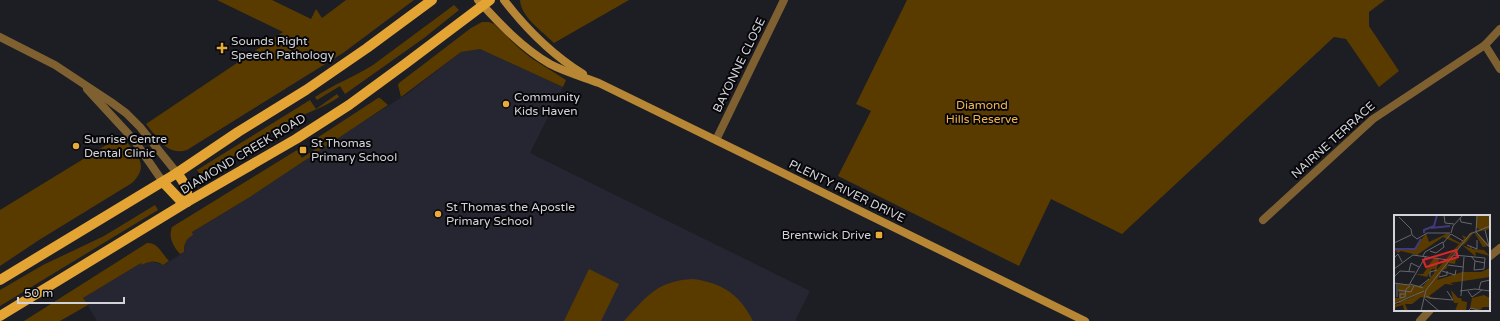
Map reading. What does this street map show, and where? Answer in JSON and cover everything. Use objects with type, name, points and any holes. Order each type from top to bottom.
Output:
[{"type":"main road","name":"DIAMOND CREEK ROAD","points":[[0,280],[163,182],[332,73],[432,0]]},
{"type":"main road","name":"DIAMOND CREEK ROAD","points":[[0,316],[187,202],[296,139],[349,105],[405,64],[484,2]]},
{"type":"main road","points":[[163,182],[180,200],[187,202],[188,195],[185,184],[177,173]]},
{"type":"street","name":"PLENTY RIVER DRIVE","points":[[504,0],[518,19],[539,41],[564,62],[599,83]]},
{"type":"street","name":"BAYONNE CLOSE","points":[[716,140],[784,0]]},
{"type":"street","name":"PLENTY RIVER DRIVE","points":[[484,2],[513,36],[533,54],[551,64],[599,83],[1086,321]]},
{"type":"street","name":"NAIRNE TERRACE","points":[[1263,220],[1373,119],[1485,45],[1500,28]]},
{"type":"street","points":[[0,37],[55,65],[125,112],[151,139],[177,173]]},
{"type":"street","points":[[1485,45],[1500,69]]},
{"type":"street","points":[[81,83],[134,140],[163,182]]},
{"type":"street","points":[[117,122],[125,112]]},
{"type":"street","points":[[1490,256],[1500,248]]},
{"type":"street","points":[[1420,321],[1429,311]]},
{"type":"shaded area","name":"St Thomas the Apostle Primary School","points":[[480,49],[563,87],[530,153],[810,291],[795,321],[97,321],[83,298],[141,263],[143,265],[151,261],[164,265],[184,252],[187,238],[193,235],[192,232],[250,197],[407,94],[461,52]]},
{"type":"green space","points":[[217,0],[272,0],[311,19],[316,9],[322,18],[346,0],[414,0],[343,53],[187,150],[174,150],[168,148],[159,140],[146,124],[283,32]]},
{"type":"green space","points":[[520,0],[629,0],[554,43],[528,18],[521,6]]},
{"type":"green space","name":"Diamond Hills Reserve","points":[[907,0],[1385,0],[1369,12],[1369,26],[1399,71],[1379,87],[1346,39],[1334,37],[1122,234],[1051,199],[1019,266],[838,176],[871,111],[856,104]]},
{"type":"green space","points":[[454,5],[459,10],[424,38],[345,94],[340,86],[317,100],[315,97],[373,65]]},
{"type":"green space","points":[[482,22],[494,24],[531,58],[566,80],[563,87],[480,49],[461,52],[401,97],[398,85],[399,83],[471,28]]},
{"type":"green space","points":[[337,94],[339,97],[319,108],[284,124],[211,169],[200,174],[197,170],[310,100],[316,109]]},
{"type":"green space","points":[[378,98],[388,105],[250,197],[192,232],[193,235],[185,244],[184,252],[180,254],[177,251],[171,238],[172,227],[297,150],[302,158],[321,145],[317,138]]},
{"type":"green space","points":[[121,136],[135,152],[141,164],[141,170],[132,183],[39,240],[0,266],[0,210]]},
{"type":"green space","points":[[155,205],[158,210],[0,306],[0,290],[43,265],[104,236]]},
{"type":"green space","points":[[147,243],[157,246],[169,261],[163,265],[155,262],[142,265],[141,263],[83,298],[88,305],[60,321],[24,321]]},
{"type":"green space","points":[[589,269],[619,284],[601,321],[564,321]]},
{"type":"green space","points":[[693,279],[722,287],[736,297],[753,321],[624,321],[646,297],[654,291],[670,283]]},
{"type":"place","name":"Sounds Right Speech Pathology","points":[[222,48]]},
{"type":"place","name":"Community Kids Haven","points":[[506,104]]},
{"type":"place","name":"Sunrise Centre Dental Clinic","points":[[76,146]]},
{"type":"place","name":"St Thomas Primary School","points":[[303,150]]},
{"type":"place","name":"St Thomas the Apostle Primary School","points":[[438,214]]},
{"type":"place","name":"Brentwick Drive","points":[[879,235]]}]
